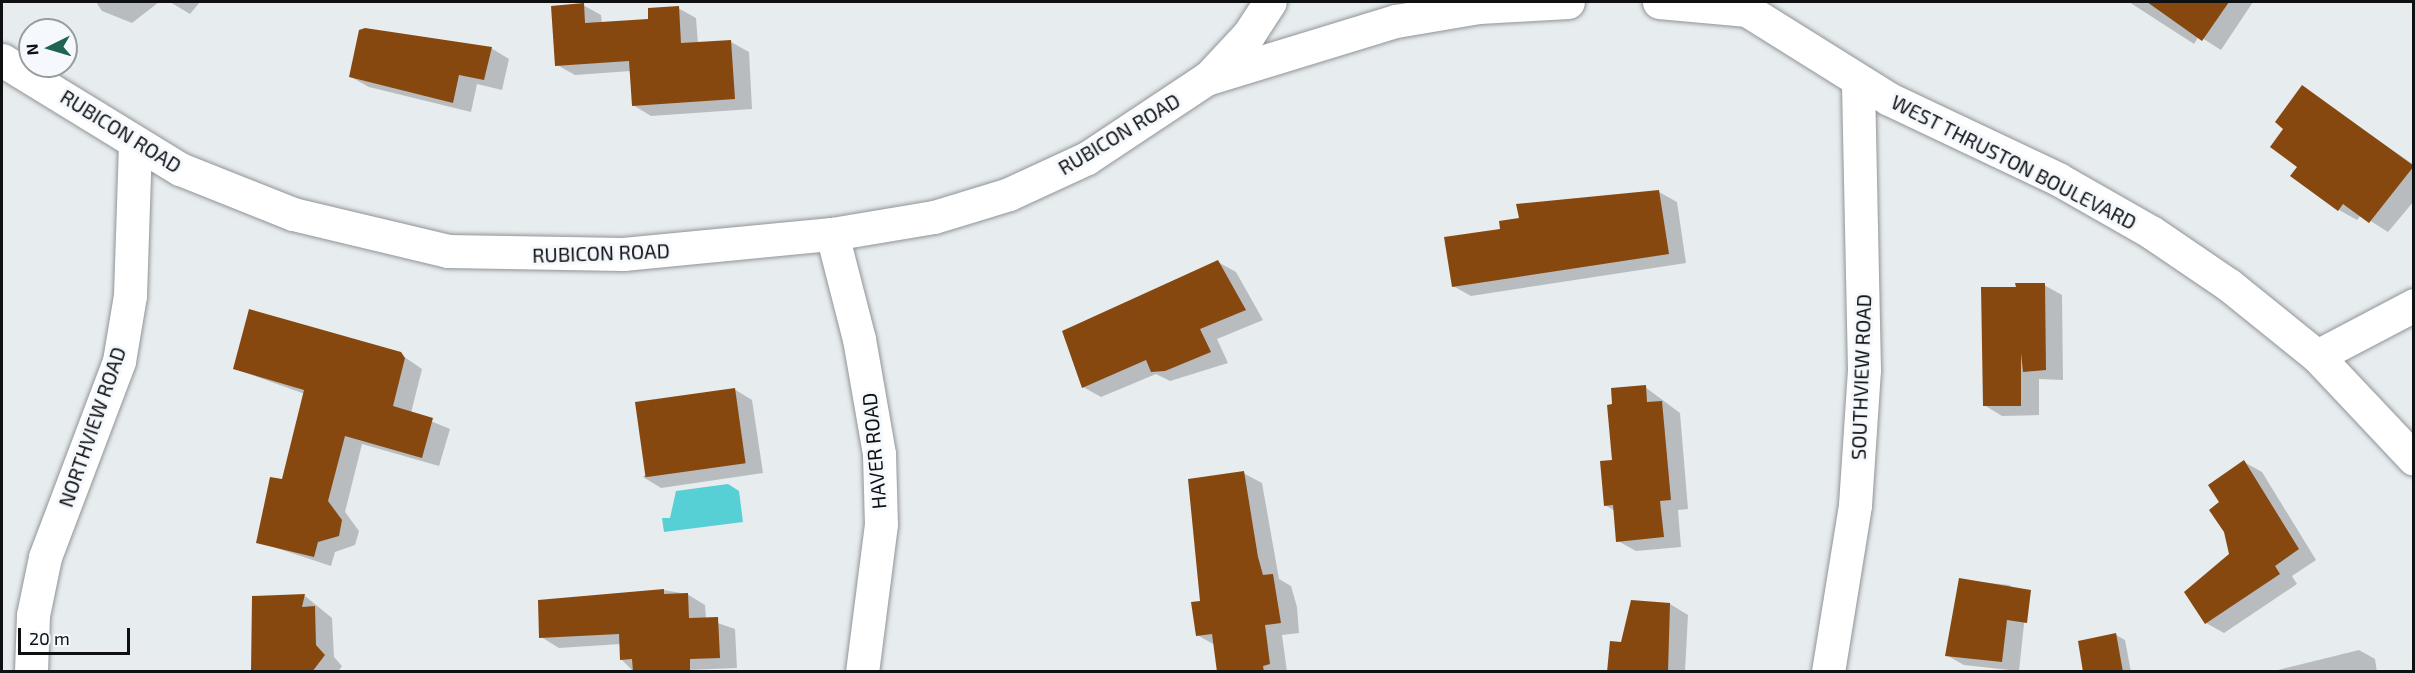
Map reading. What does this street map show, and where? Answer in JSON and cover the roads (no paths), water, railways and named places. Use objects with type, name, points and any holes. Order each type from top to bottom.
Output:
[{"type":"street","name":"RUBICON ROAD","points":[[2,60],[180,169],[293,214],[448,251],[623,254],[832,234],[934,217],[1009,194],[1087,158],[1206,79],[1249,34],[1270,2]]},
{"type":"street","name":"RUBICON ROAD","points":[[1206,79],[1396,21],[1479,8],[1568,2]]},
{"type":"street","points":[[1659,2],[1739,6]]},
{"type":"street","name":"WEST THRUSTON BOULEVARD","points":[[1739,6],[1858,81],[2135,221],[2229,285],[2317,356],[2414,459]]},
{"type":"street","name":"SOUTHVIEW ROAD","points":[[1828,672],[1856,505],[1864,370],[1858,81]]},
{"type":"street","name":"NORTHVIEW ROAD","points":[[31,672],[33,615],[45,557],[118,361],[130,295],[135,143]]},
{"type":"street","name":"HAVER ROAD","points":[[832,234],[879,454],[881,524],[862,672]]},
{"type":"street","points":[[2317,356],[2414,305]]},
{"type":"water","points":[[728,484],[739,491],[743,522],[664,532],[662,518],[670,518],[676,491]]}]
